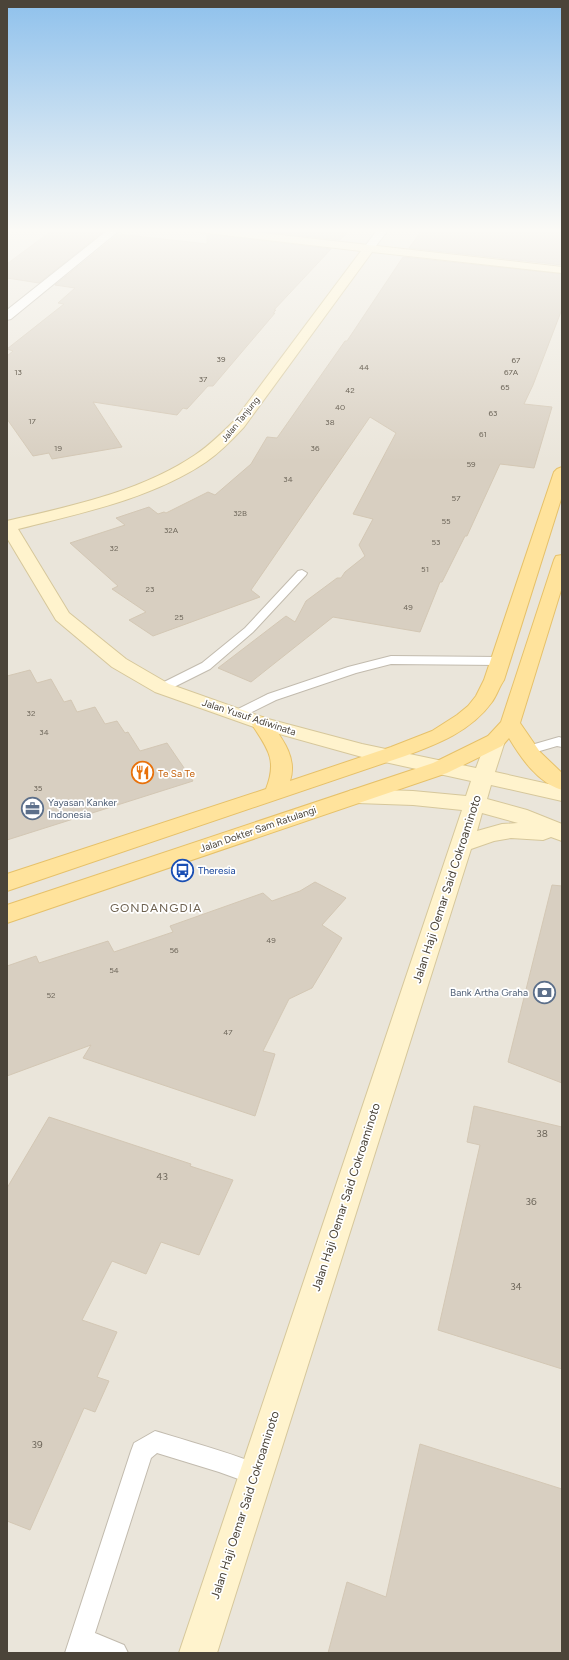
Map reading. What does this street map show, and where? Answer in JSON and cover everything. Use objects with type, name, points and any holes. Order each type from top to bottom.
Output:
[{"type":"main road","points":[[7,883],[385,756],[440,734],[466,719],[483,700],[494,680],[562,472]]},
{"type":"main road","name":"Jalan Haji Oemar Said Cokroaminoto","points":[[440,768],[495,741],[510,724],[562,560]]},
{"type":"main road","points":[[260,723],[275,742],[280,757],[282,772],[275,792]]},
{"type":"main road","points":[[510,724],[526,751],[544,770],[562,783]]},
{"type":"main road","name":"Jalan Dokter Sam Ratulangi","points":[[7,914],[440,768]]},
{"type":"street","points":[[7,316],[19,306]]},
{"type":"street","name":"Jalan Tanjung","points":[[7,526],[107,501],[155,482],[198,461],[216,447],[239,424],[326,306]]},
{"type":"street","name":"Jalan Yusuf Adiwinata","points":[[7,526],[62,616],[119,663],[162,688],[260,723],[385,756],[562,794]]},
{"type":"street","name":"Jalan Haji Oemar Said Cokroaminoto","points":[[198,1653],[255,1474],[495,741]]},
{"type":"street","points":[[357,796],[433,799],[474,804],[505,810],[535,820],[562,834]]},
{"type":"street","points":[[462,844],[495,832],[513,830],[533,830],[562,834]]},
{"type":"lane","points":[[162,688],[206,666],[250,630],[302,573]]},
{"type":"lane","points":[[236,715],[272,697],[352,670],[391,660],[499,661]]},
{"type":"lane","points":[[526,751],[558,741],[562,743]]},
{"type":"lane","points":[[116,1653],[79,1646],[142,1451],[155,1442],[255,1474]]},
{"type":"shaded area","points":[[7,306],[562,306],[562,1653],[7,1653]]},
{"type":"building","points":[[61,306],[277,306],[273,313],[275,313],[213,386],[208,386],[187,409],[183,408],[177,415],[93,402],[122,447],[52,459],[49,453],[33,456],[7,419],[7,356],[13,351],[7,349]]},
{"type":"building","points":[[370,306],[562,306],[533,385],[524,404],[552,407],[534,468],[500,464],[467,536],[465,536],[442,582],[440,582],[420,632],[333,617],[251,682],[218,668],[286,616],[295,622],[306,601],[337,578],[341,578],[345,572],[365,556],[359,545],[373,519],[353,514],[396,433],[370,417],[251,590],[260,597],[153,636],[129,620],[146,612],[112,589],[118,586],[70,543],[125,525],[116,518],[149,507],[158,514],[164,512],[166,513],[208,492],[215,495],[251,464],[267,437],[277,438],[345,341],[347,341]]},
{"type":"building","points":[[30,670],[37,683],[51,679],[64,702],[71,700],[77,712],[95,707],[105,724],[117,721],[125,733],[128,732],[140,751],[167,743],[193,781],[7,840],[7,676]]},
{"type":"building","points":[[315,882],[346,898],[322,925],[342,938],[312,988],[289,999],[263,1051],[275,1054],[255,1116],[83,1058],[91,1045],[7,1076],[7,966],[36,956],[39,963],[108,941],[114,952],[173,932],[170,926],[263,893],[272,901],[300,891]]},
{"type":"building","name":"Bank Artha Graha","points":[[552,885],[562,886],[562,1083],[508,1062]]},
{"type":"building","points":[[474,1106],[562,1127],[562,1369],[438,1330],[480,1145],[467,1142]]},
{"type":"building","points":[[49,1117],[191,1164],[190,1166],[233,1180],[199,1255],[161,1242],[146,1274],[112,1261],[82,1320],[117,1332],[97,1377],[109,1381],[95,1412],[84,1408],[30,1530],[7,1521],[7,1188]]},
{"type":"building","points":[[420,1444],[562,1489],[562,1653],[328,1653],[347,1582],[386,1597]]},
{"type":"place","name":"Te Sa Te","points":[[143,773]]},
{"type":"place","name":"Yayasan Kanker Indonesia","points":[[32,808]]},
{"type":"place","name":"Theresia","points":[[183,870]]},
{"type":"place","name":"Bank Artha Graha","points":[[544,992]]},
{"type":"district","name":"GONDANGDIA","points":[[156,908]]}]
